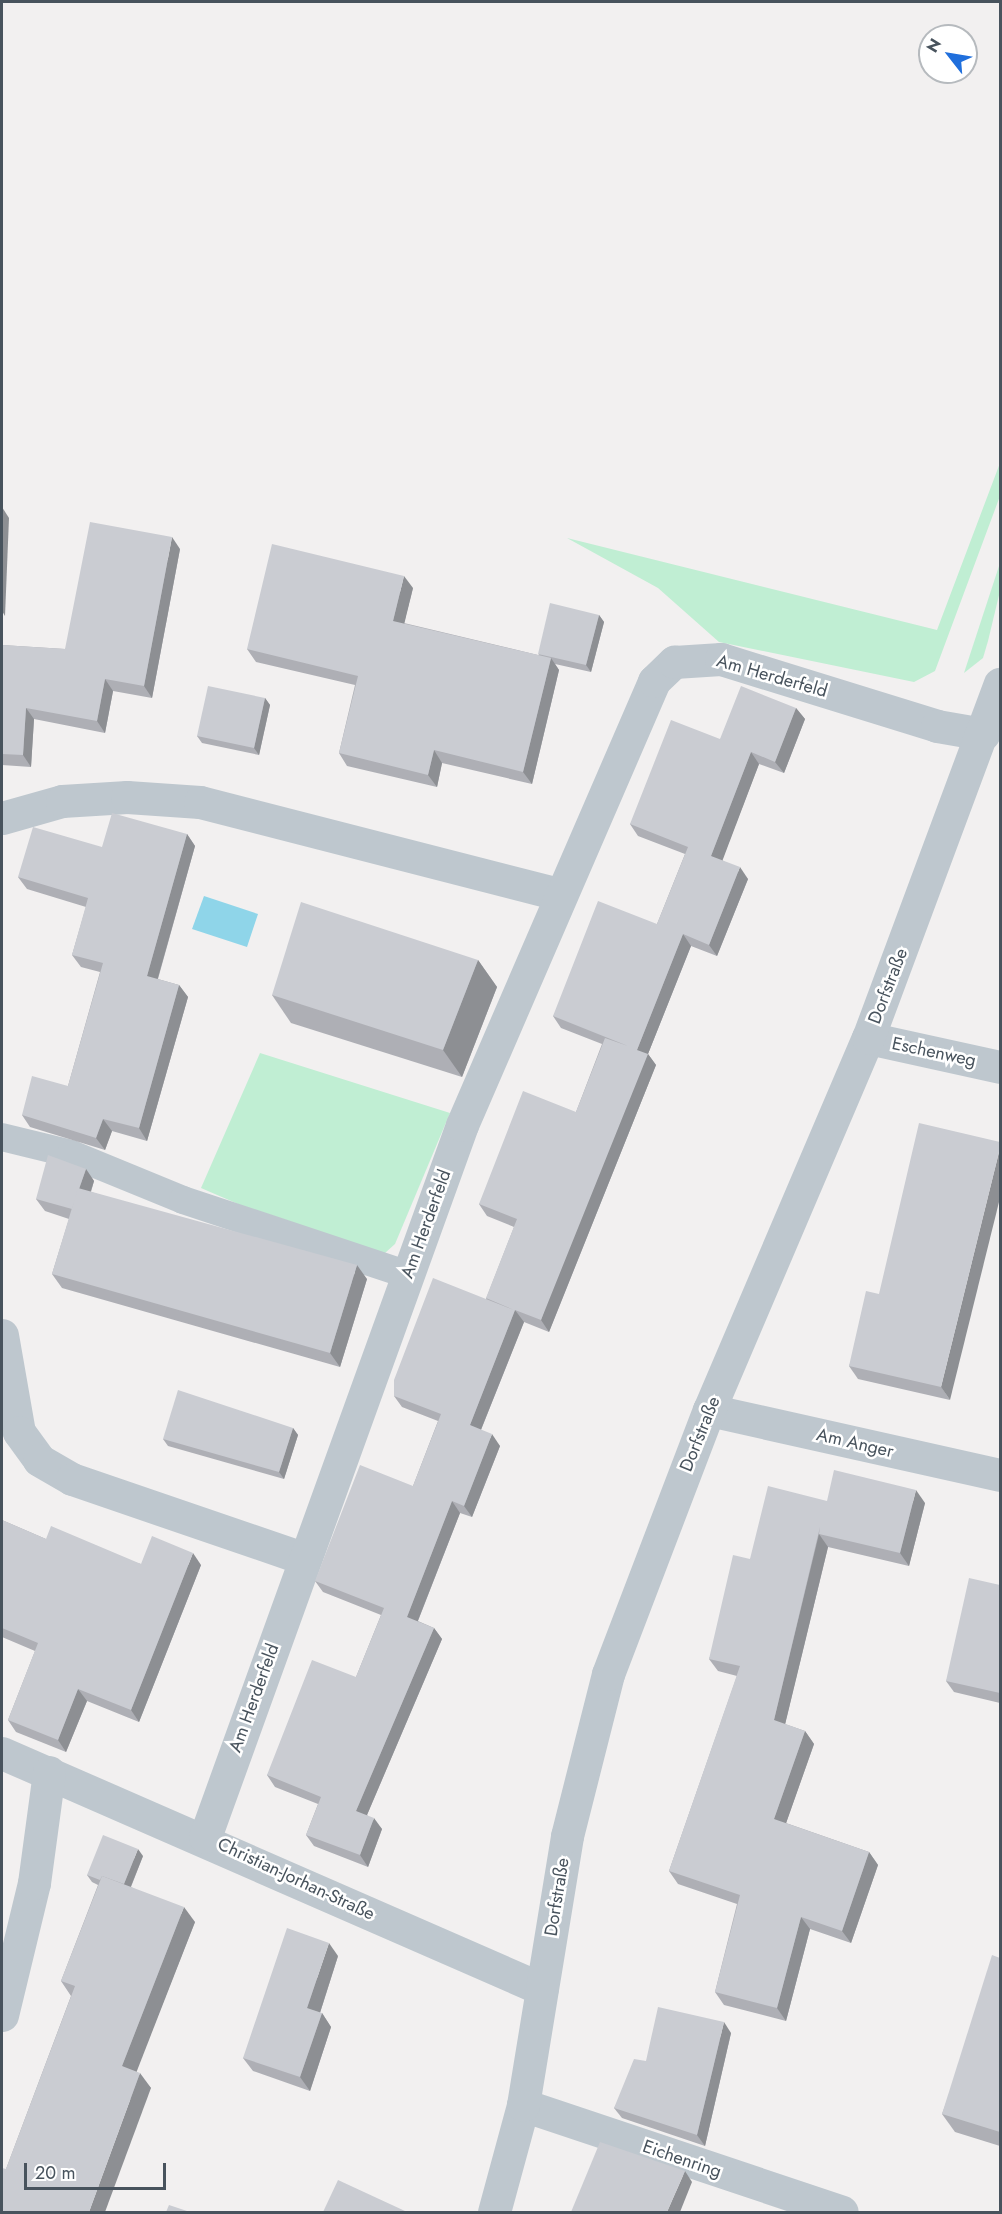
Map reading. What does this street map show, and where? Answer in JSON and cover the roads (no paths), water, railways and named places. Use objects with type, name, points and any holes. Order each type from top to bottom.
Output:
[{"type":"street","name":"Am Herderfeld","points":[[205,1837],[303,1558],[462,1125],[558,894],[642,702],[674,662],[721,659],[937,726],[983,735]]},
{"type":"street","name":"Dorfstraße","points":[[494,2212],[523,2105],[567,1836],[608,1674],[709,1410],[868,1038],[983,735],[1000,684]]},
{"type":"street","points":[[2,818],[62,801],[127,797],[200,802],[558,894]]},
{"type":"street","name":"Eschenweg","points":[[868,1038],[1000,1067]]},
{"type":"street","points":[[2,1335],[19,1432],[39,1460],[72,1479],[303,1558]]},
{"type":"street","name":"Am Anger","points":[[709,1410],[1000,1475]]},
{"type":"street","name":"Christian-Jorhan-Straße","points":[[2,1753],[205,1837],[542,1989]]},
{"type":"street","points":[[2,2015],[34,1883],[49,1772]]},
{"type":"street","name":"Eichenring","points":[[523,2105],[842,2212]]},
{"type":"lane","points":[[2,1137],[70,1154],[183,1200],[408,1275]]},
{"type":"water","points":[[204,896],[258,914],[247,947],[192,929]]}]
